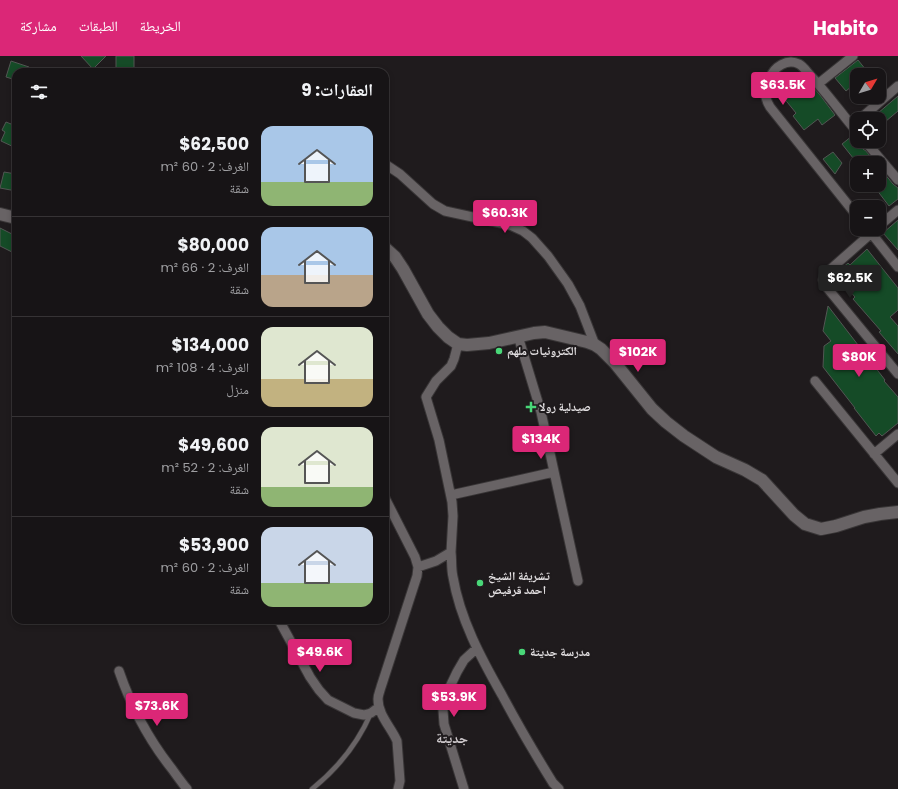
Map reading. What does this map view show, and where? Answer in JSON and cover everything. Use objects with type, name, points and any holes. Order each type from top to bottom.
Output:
[{"type":"street","points":[[818,84],[853,56]]},
{"type":"street","points":[[850,121],[800,64],[790,62],[783,64],[774,70],[770,76],[765,93],[766,100],[770,107],[850,207]]},
{"type":"street","points":[[868,112],[898,86]]},
{"type":"street","points":[[871,148],[898,180]]},
{"type":"street","points":[[389,167],[400,174],[433,204],[445,210],[510,224],[532,238],[548,256],[568,284],[580,306],[595,345]]},
{"type":"street","points":[[886,220],[898,210]]},
{"type":"street","points":[[0,214],[12,217]]},
{"type":"street","points":[[865,236],[824,275],[822,280],[898,374]]},
{"type":"street","points":[[875,236],[898,267]]},
{"type":"street","points":[[389,252],[395,257],[403,269],[428,314],[448,337],[458,344],[467,346],[489,343],[518,336],[545,332],[595,345],[615,363],[652,409],[666,422],[716,457],[746,470],[762,480],[794,515],[805,524],[821,529],[864,517],[898,512]]},
{"type":"street","points":[[518,336],[541,412],[578,581]]},
{"type":"street","points":[[458,344],[451,366],[436,381],[426,397],[439,440],[451,495],[453,516],[451,552],[453,576],[458,597],[477,648],[525,738],[553,783],[559,789]]},
{"type":"street","points":[[815,381],[898,483]]},
{"type":"street","points":[[874,454],[898,434]]},
{"type":"street","points":[[451,495],[554,472]]},
{"type":"street","points":[[389,506],[415,557],[418,566],[417,576],[378,699],[379,707],[384,718],[398,740],[400,781],[398,789]]},
{"type":"street","points":[[418,566],[436,560],[451,552]]},
{"type":"street","points":[[281,624],[310,677],[328,700],[354,713],[364,715],[371,713],[379,707]]},
{"type":"street","points":[[464,789],[444,724],[443,710],[446,695],[457,672],[464,660],[477,648]]},
{"type":"street","points":[[119,671],[126,691],[140,720],[162,757],[187,789]]},
{"type":"lane","points":[[312,789],[332,771],[349,751],[364,728],[371,713]]},
{"type":"building","points":[[81,56],[106,56],[94,68],[92,68]]},
{"type":"building","points":[[116,56],[134,56],[134,68],[116,68]]},
{"type":"building","points":[[858,60],[864,68],[850,68],[850,88],[846,91],[835,78]]},
{"type":"building","points":[[11,61],[29,67],[12,68],[12,79],[6,77]]},
{"type":"building","points":[[806,79],[835,115],[822,125],[818,119],[804,130],[793,116],[796,113],[783,97]]},
{"type":"building","points":[[898,96],[898,111],[886,121],[886,112],[879,112]]},
{"type":"building","points":[[6,122],[12,124],[12,146],[1,141],[5,132],[2,130]]},
{"type":"building","points":[[850,138],[850,148],[862,148],[870,156],[851,156],[842,144]]},
{"type":"building","points":[[833,152],[842,163],[835,174],[823,159]]},
{"type":"building","points":[[4,172],[12,173],[12,190],[0,188]]},
{"type":"building","points":[[886,176],[898,188],[898,199],[889,206],[886,200],[878,192],[886,192]]},
{"type":"building","points":[[898,220],[898,250],[886,236],[886,230]]},
{"type":"building","points":[[0,228],[12,234],[12,252],[0,246]]},
{"type":"building","points":[[867,249],[898,288],[898,310],[890,317],[898,326],[898,354],[879,332],[881,331],[853,299],[855,297],[835,274],[848,263],[850,265]]},
{"type":"building","points":[[828,306],[885,380],[884,381],[898,397],[898,423],[882,436],[879,433],[876,436],[823,367],[824,346],[831,341],[823,331]]},
{"type":"place","name":"الكترونيات ملهم","points":[[499,351]]},
{"type":"place","name":"صيدلية رولا","points":[[531,407]]},
{"type":"place","name":"تشريفة الشيخ احمد قرفيص","points":[[480,583]]},
{"type":"place","name":"مدرسة جديتة","points":[[522,652]]},
{"type":"district","name":"جديتة","points":[[452,738]]}]
